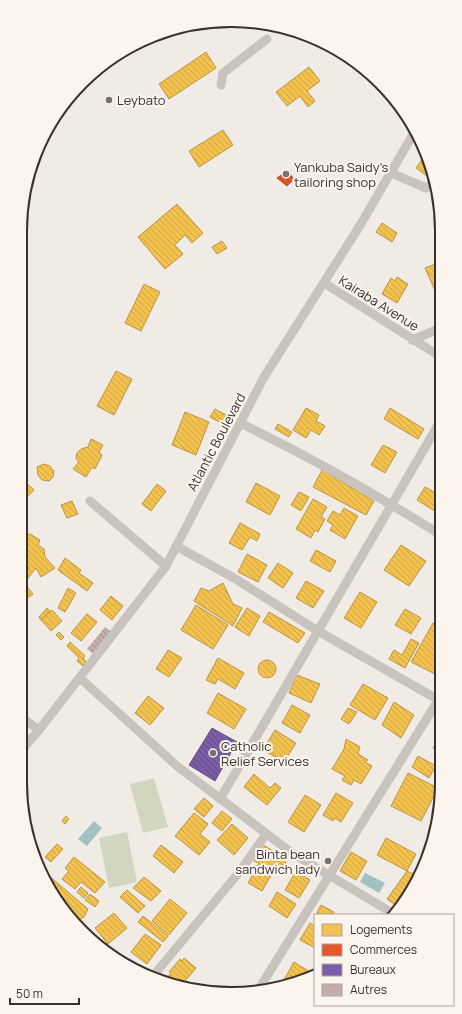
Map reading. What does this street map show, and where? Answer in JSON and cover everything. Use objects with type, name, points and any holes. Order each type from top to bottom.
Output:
[{"type":"street","points":[[221,85],[223,73],[267,39]]},
{"type":"street","name":"Atlantic Boulevard","points":[[27,744],[166,566],[242,424],[264,377],[392,173],[412,137]]},
{"type":"street","points":[[392,173],[426,188],[430,186]]},
{"type":"street","name":"Kairaba Avenue","points":[[324,283],[435,353]]},
{"type":"street","points":[[412,340],[435,330]]},
{"type":"street","points":[[242,424],[276,440],[392,504],[435,531]]},
{"type":"street","points":[[220,799],[435,430]]},
{"type":"street","points":[[90,501],[166,566]]},
{"type":"street","points":[[176,546],[234,578],[318,631],[435,696]]},
{"type":"street","points":[[80,678],[177,766],[266,834],[292,853],[390,911]]},
{"type":"street","points":[[262,984],[435,707]]},
{"type":"street","points":[[27,721],[39,730]]},
{"type":"street","points":[[155,972],[241,870],[266,834]]},
{"type":"green space","points":[[154,778],[168,827],[143,833],[130,784]]},
{"type":"green space","points":[[127,832],[137,882],[109,888],[99,838]]},
{"type":"water","points":[[94,821],[102,828],[87,846],[78,839]]},
{"type":"water","points":[[365,873],[385,883],[379,893],[360,882]]},
{"type":"building: Logements","points":[[206,52],[216,68],[169,99],[159,84]]},
{"type":"building: Logements","points":[[309,67],[320,81],[307,91],[315,101],[308,107],[300,96],[287,106],[276,92]]},
{"type":"building: Logements","points":[[223,130],[233,145],[199,167],[189,151]]},
{"type":"building: Logements","points":[[422,160],[427,176],[416,168]]},
{"type":"building: Logements","points":[[177,204],[203,233],[192,243],[185,235],[175,245],[183,254],[165,269],[138,237]]},
{"type":"building: Logements","points":[[382,223],[397,233],[392,242],[376,232]]},
{"type":"building: Logements","points":[[222,241],[227,248],[217,254],[212,247]]},
{"type":"building: Logements","points":[[435,264],[435,291],[425,268]]},
{"type":"building: Logements","points":[[397,277],[408,284],[397,303],[382,294],[391,278],[395,281]]},
{"type":"building: Logements","points":[[144,284],[160,292],[141,331],[125,323]]},
{"type":"building: Logements","points":[[116,371],[132,379],[114,415],[97,406]]},
{"type":"building: Logements","points":[[306,408],[319,415],[316,421],[325,426],[319,435],[311,430],[306,438],[293,430]]},
{"type":"building: Logements","points":[[390,408],[424,429],[418,439],[384,419]]},
{"type":"building: Logements","points":[[215,409],[228,416],[223,424],[210,417]]},
{"type":"building: Logements","points":[[185,412],[209,422],[196,455],[172,445]]},
{"type":"building: Logements","points":[[278,424],[292,432],[289,437],[275,429]]},
{"type":"building: Logements","points":[[91,439],[103,445],[99,452],[102,455],[95,469],[92,467],[86,477],[73,469],[79,462],[76,458],[77,453],[81,449],[88,447]]},
{"type":"building: Logements","points":[[383,445],[397,452],[385,473],[371,465]]},
{"type":"building: Logements","points":[[44,464],[50,466],[54,471],[53,477],[49,481],[42,480],[38,475],[37,467]]},
{"type":"building: Logements","points":[[322,470],[374,501],[366,515],[313,487]]},
{"type":"building: Logements","points":[[256,483],[280,496],[270,515],[246,502]]},
{"type":"building: Logements","points":[[27,484],[34,490],[27,497]]},
{"type":"building: Logements","points":[[157,484],[166,491],[151,511],[142,504]]},
{"type":"building: Logements","points":[[425,487],[435,493],[435,511],[417,500]]},
{"type":"building: Logements","points":[[299,492],[309,497],[301,511],[291,505]]},
{"type":"building: Logements","points":[[313,499],[327,507],[321,517],[325,519],[318,532],[315,530],[311,538],[296,529]]},
{"type":"building: Logements","points":[[72,501],[78,514],[67,518],[61,505]]},
{"type":"building: Logements","points":[[344,508],[358,516],[345,539],[330,530],[333,525],[327,521],[333,511],[340,515]]},
{"type":"building: Logements","points":[[240,523],[260,534],[257,541],[250,537],[242,550],[229,543]]},
{"type":"building: Logements","points":[[30,534],[40,540],[38,545],[44,549],[45,557],[55,568],[41,577],[36,568],[27,579],[27,569],[29,567],[27,568],[27,535]]},
{"type":"building: Logements","points":[[401,545],[426,561],[409,586],[384,570]]},
{"type":"building: Logements","points":[[316,550],[336,561],[330,572],[310,561]]},
{"type":"building: Logements","points":[[247,554],[267,565],[258,582],[238,572]]},
{"type":"building: Logements","points":[[65,558],[81,570],[79,573],[93,583],[87,591],[58,570]]},
{"type":"building: Logements","points":[[278,563],[293,573],[283,588],[268,578]]},
{"type":"building: Logements","points":[[306,581],[324,591],[313,608],[296,598]]},
{"type":"building: Logements","points":[[223,583],[233,604],[242,608],[233,626],[194,601],[201,588],[209,591]]},
{"type":"building: Logements","points":[[27,587],[33,594],[27,598]]},
{"type":"building: Logements","points":[[68,588],[76,593],[65,612],[58,608]]},
{"type":"building: Logements","points":[[360,592],[377,602],[361,628],[344,618]]},
{"type":"building: Logements","points":[[111,596],[123,606],[112,620],[100,610]]},
{"type":"building: Logements","points":[[196,605],[228,625],[213,649],[181,630]]},
{"type":"building: Logements","points":[[47,608],[50,611],[41,620],[39,617]]},
{"type":"building: Logements","points":[[247,608],[260,616],[249,636],[235,627]]},
{"type":"building: Logements","points":[[405,609],[421,618],[411,634],[395,625]]},
{"type":"building: Logements","points":[[52,610],[62,621],[51,631],[41,620]]},
{"type":"building: Logements","points":[[269,612],[305,633],[298,643],[263,622]]},
{"type":"building: Logements","points":[[87,614],[97,622],[81,641],[71,633]]},
{"type":"building: Logements","points":[[433,623],[435,624],[435,674],[411,662]]},
{"type":"building: Logements","points":[[59,632],[64,637],[61,640],[56,635]]},
{"type":"building: Logements","points":[[411,639],[419,643],[405,668],[389,659],[394,650],[402,655]]},
{"type":"building: Logements","points":[[70,642],[85,656],[83,658],[86,662],[83,666],[77,661],[79,658],[67,646]]},
{"type":"building: Logements","points":[[168,650],[182,658],[169,677],[156,669]]},
{"type":"building: Logements","points":[[218,658],[244,673],[235,689],[218,679],[215,684],[206,680]]},
{"type":"building: Logements","points":[[267,660],[273,663],[276,669],[273,675],[267,678],[261,675],[258,669],[261,663]]},
{"type":"building: Logements","points":[[297,675],[320,684],[311,703],[289,693]]},
{"type":"building: Logements","points":[[363,684],[388,698],[375,720],[350,705]]},
{"type":"building: Logements","points":[[218,693],[246,709],[234,729],[207,713]]},
{"type":"building: Logements","points":[[148,696],[164,708],[150,725],[135,713]]},
{"type":"building: Logements","points":[[394,702],[414,715],[401,738],[382,725]]},
{"type":"building: Logements","points":[[292,705],[310,715],[300,733],[282,723]]},
{"type":"building: Logements","points":[[348,708],[357,712],[349,724],[341,719]]},
{"type":"building: Logements","points":[[275,730],[296,743],[284,762],[263,750]]},
{"type":"building: Logements","points":[[346,739],[360,747],[358,754],[368,760],[365,762],[372,766],[361,784],[354,780],[351,785],[342,780],[345,776],[332,769],[344,749]]},
{"type":"building: Logements","points":[[418,756],[435,765],[429,778],[412,767]]},
{"type":"building: Logements","points":[[408,773],[435,786],[435,794],[421,821],[391,806]]},
{"type":"building: Logements","points":[[254,774],[270,788],[275,783],[281,788],[267,805],[244,787]]},
{"type":"building: Logements","points":[[336,793],[353,803],[341,822],[335,818],[333,821],[323,815]]},
{"type":"building: Logements","points":[[305,795],[321,805],[304,832],[288,822]]},
{"type":"building: Logements","points":[[204,798],[213,806],[204,817],[194,809]]},
{"type":"building: Logements","points":[[222,811],[232,819],[222,831],[212,823]]},
{"type":"building: Logements","points":[[194,813],[208,824],[200,834],[210,842],[199,855],[175,836]]},
{"type":"building: Logements","points":[[66,816],[69,819],[65,824],[62,821]]},
{"type":"building: Logements","points":[[232,824],[248,838],[234,855],[217,840]]},
{"type":"building: Logements","points":[[386,838],[416,854],[407,871],[377,855]]},
{"type":"building: Logements","points":[[57,844],[63,849],[51,862],[45,857]]},
{"type":"building: Logements","points":[[161,845],[183,862],[174,873],[153,856]]},
{"type":"building: Logements","points":[[263,845],[287,859],[282,870],[276,867],[262,891],[248,883],[259,863],[254,861]]},
{"type":"building: Logements","points":[[351,852],[367,861],[356,880],[340,871]]},
{"type":"building: Logements","points":[[74,857],[105,882],[95,893],[81,882],[75,889],[62,879],[69,871],[65,868]]},
{"type":"building: Logements","points":[[296,871],[310,880],[299,898],[285,890]]},
{"type":"building: Logements","points":[[407,871],[413,874],[395,904],[387,899]]},
{"type":"building: Logements","points":[[50,876],[88,909],[84,917],[80,920],[78,918],[61,896]]},
{"type":"building: Logements","points":[[144,877],[161,891],[151,901],[133,888]]},
{"type":"building: Logements","points":[[81,887],[88,893],[84,898],[77,892]]},
{"type":"building: Logements","points":[[127,890],[145,906],[138,913],[120,897]]},
{"type":"building: Logements","points":[[277,892],[296,904],[287,918],[269,906]]},
{"type":"building: Logements","points":[[90,894],[99,901],[95,907],[85,900]]},
{"type":"building: Logements","points":[[170,899],[187,913],[169,935],[152,921]]},
{"type":"building: Logements","points":[[321,905],[334,912],[333,914],[316,914]]},
{"type":"building: Logements","points":[[114,913],[127,928],[108,944],[95,928]]},
{"type":"building: Logements","points":[[143,916],[168,936],[163,942],[138,922]]},
{"type":"building: Logements","points":[[310,923],[314,925],[314,947],[300,940]]},
{"type":"building: Logements","points":[[145,934],[161,945],[147,964],[131,952]]},
{"type":"building: Logements","points":[[184,958],[196,968],[185,982],[168,977],[171,973],[169,972],[180,959],[182,961]]},
{"type":"building: Logements","points":[[294,962],[309,971],[297,976],[284,980]]},
{"type":"building: Commerces","name":"Yankuba Saidy's tailoring shop","points":[[287,171],[294,179],[287,186],[277,178]]},
{"type":"building: Bureaux","name":"Catholic Relief Services","points":[[212,728],[237,742],[215,781],[189,765]]},
{"type":"building: Autres","points":[[105,627],[111,632],[93,654],[87,649]]},
{"type":"place","name":"Leybato","points":[[109,100]]},
{"type":"place","name":"Yankuba Saidy's tailoring shop","points":[[286,174]]},
{"type":"place","name":"Catholic Relief Services","points":[[213,753]]},
{"type":"place","name":"Binta bean sandwich lady","points":[[328,861]]}]
